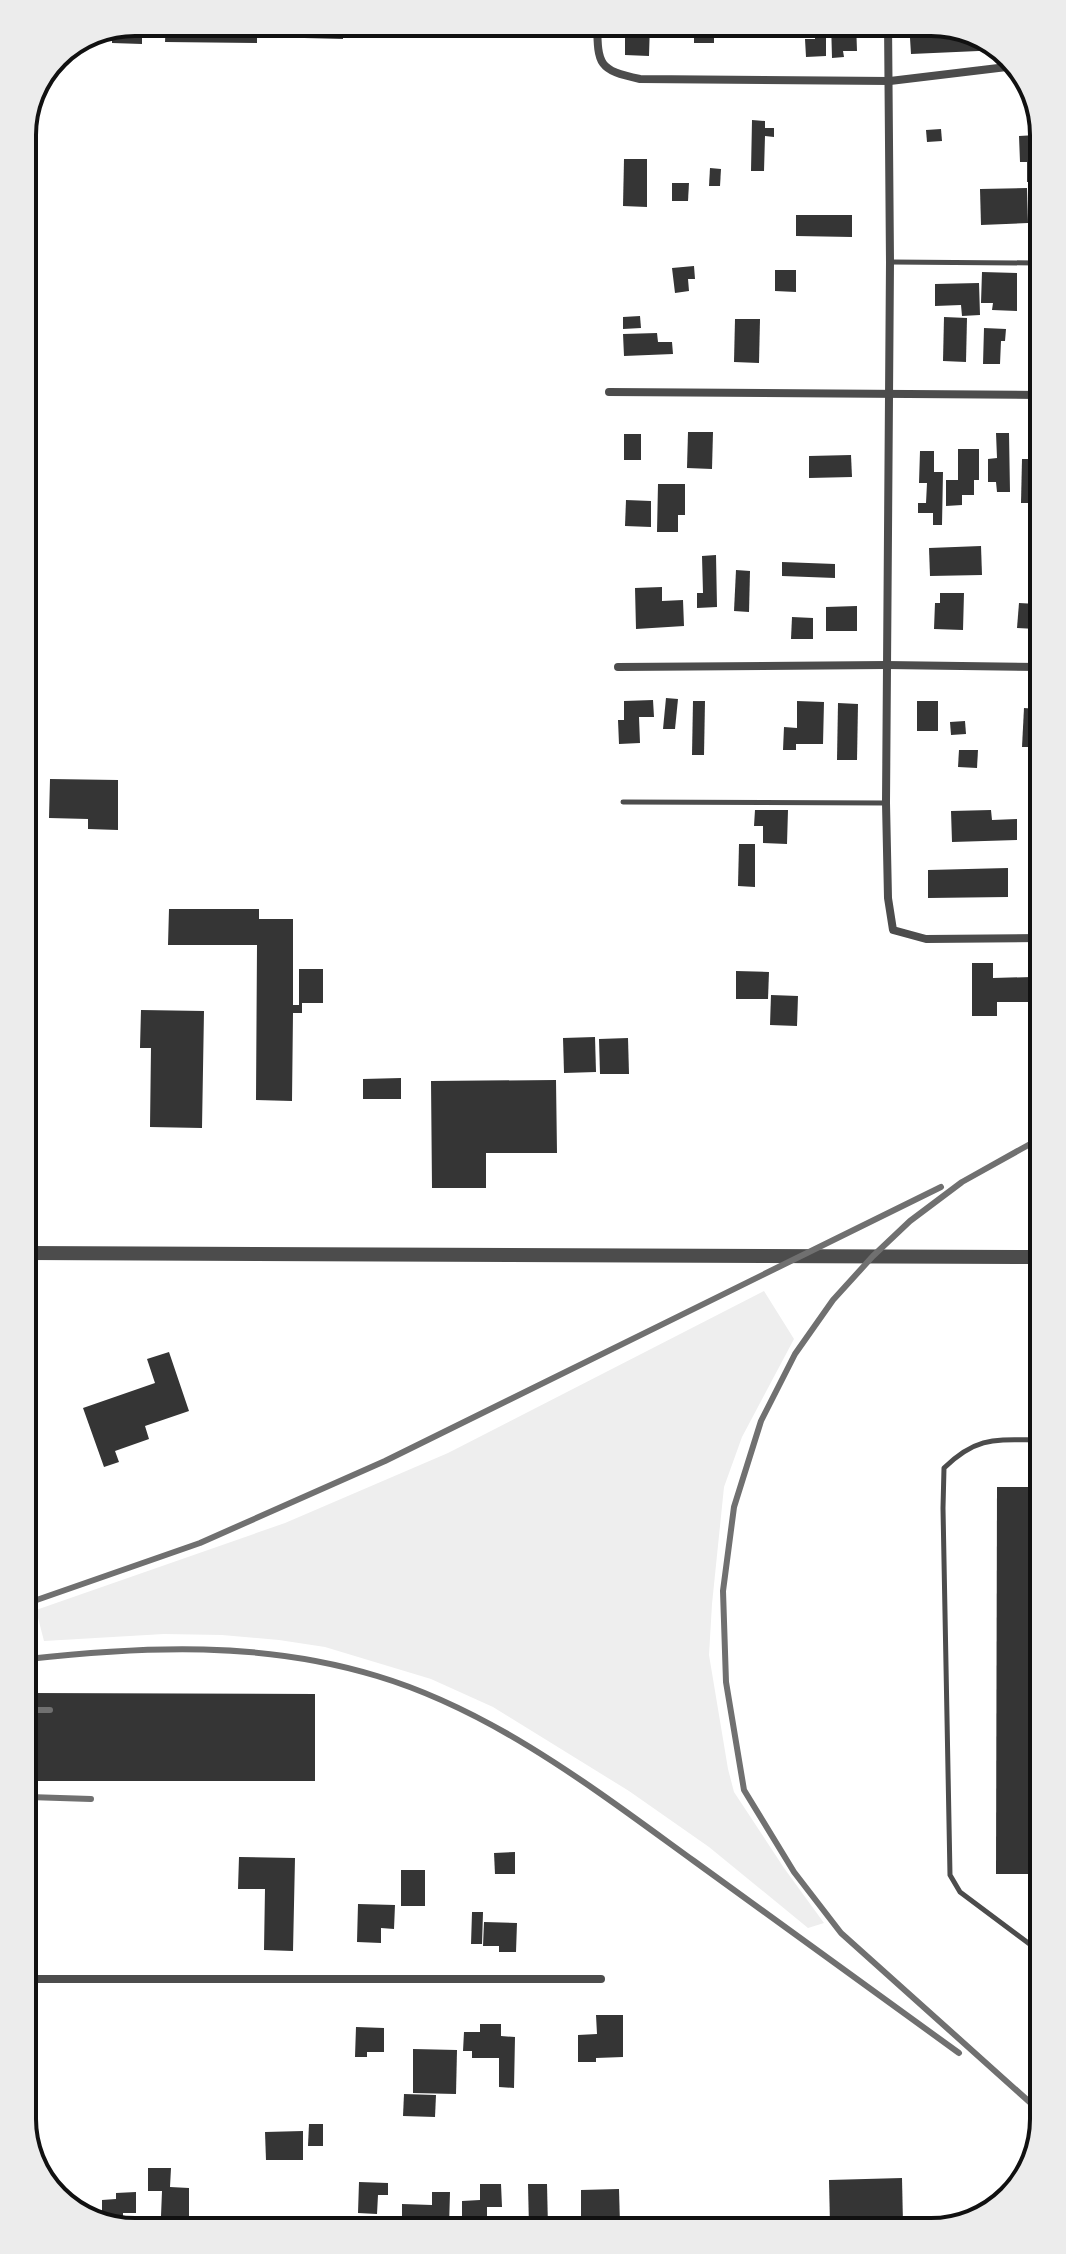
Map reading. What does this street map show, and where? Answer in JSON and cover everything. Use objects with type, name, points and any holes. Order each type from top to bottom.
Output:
[{"type":"street","points":[[597,36],[602,65],[616,74],[640,79],[890,81],[1003,67]]},
{"type":"street","points":[[888,36],[886,803],[888,898],[893,930],[926,939],[1030,938]]},
{"type":"street","points":[[609,392],[1030,395]]},
{"type":"street","points":[[618,667],[1030,667]]},
{"type":"street","points":[[36,1253],[1030,1257]]},
{"type":"street","points":[[36,1979],[601,1979]]},
{"type":"lane","points":[[890,262],[1030,263]]},
{"type":"lane","points":[[623,802],[886,803]]},
{"type":"lane","points":[[1030,1440],[985,1440],[960,1452],[944,1468],[943,1508],[950,1875],[960,1892],[1030,1944]]},
{"type":"shaded area","points":[[764,1291],[794,1339],[742,1437],[724,1487],[709,1655],[734,1792],[824,1923],[808,1928],[709,1847],[629,1791],[493,1707],[431,1679],[325,1647],[279,1640],[164,1634],[44,1641],[36,1610],[285,1523],[448,1453]]},
{"type":"building","points":[[142,36],[142,44],[112,43],[116,38]]},
{"type":"building","points":[[165,36],[257,36],[257,43],[165,42]]},
{"type":"building","points":[[304,36],[343,36],[343,39]]},
{"type":"building","points":[[625,36],[650,36],[649,56],[625,55]]},
{"type":"building","points":[[694,36],[714,36],[714,43],[694,43]]},
{"type":"building","points":[[815,36],[826,36],[826,56],[806,57],[805,39],[815,39]]},
{"type":"building","points":[[831,36],[856,36],[857,51],[843,51],[844,57],[832,58]]},
{"type":"building","points":[[910,36],[950,38],[983,51],[911,54]]},
{"type":"building","points":[[752,120],[765,121],[765,128],[774,128],[774,137],[765,136],[764,171],[751,171]]},
{"type":"building","points":[[941,129],[942,141],[927,142],[926,130]]},
{"type":"building","points":[[1030,135],[1030,182],[1027,182],[1027,162],[1020,162],[1019,136]]},
{"type":"building","points":[[624,159],[647,159],[647,207],[623,206]]},
{"type":"building","points":[[710,168],[721,169],[720,186],[709,186]]},
{"type":"building","points":[[672,183],[689,183],[688,201],[672,201]]},
{"type":"building","points":[[1027,188],[1028,223],[981,225],[980,189]]},
{"type":"building","points":[[796,215],[852,215],[852,237],[796,236]]},
{"type":"building","points":[[694,266],[695,279],[688,279],[689,291],[675,293],[672,268]]},
{"type":"building","points":[[775,270],[796,270],[796,292],[775,291]]},
{"type":"building","points":[[982,272],[1017,273],[1017,311],[992,310],[993,303],[981,303]]},
{"type":"building","points":[[979,283],[980,315],[962,316],[961,305],[935,306],[935,284]]},
{"type":"building","points":[[640,316],[641,328],[623,329],[623,317]]},
{"type":"building","points":[[944,317],[967,318],[966,362],[943,361]]},
{"type":"building","points":[[735,319],[760,319],[759,363],[734,362]]},
{"type":"building","points":[[984,328],[1006,329],[1005,341],[1001,341],[1000,364],[983,364]]},
{"type":"building","points":[[657,333],[658,342],[672,342],[673,354],[624,356],[623,334]]},
{"type":"building","points":[[688,432],[713,432],[712,469],[687,468]]},
{"type":"building","points":[[996,433],[1009,433],[1010,492],[997,492],[996,482],[988,482],[988,459],[997,458]]},
{"type":"building","points":[[624,434],[641,434],[641,460],[624,460]]},
{"type":"building","points":[[958,449],[979,449],[979,480],[974,480],[974,495],[962,495],[962,505],[946,506],[946,480],[958,480]]},
{"type":"building","points":[[920,451],[934,451],[934,472],[943,472],[942,525],[933,525],[933,513],[918,513],[918,503],[926,503],[927,483],[919,483]]},
{"type":"building","points":[[851,455],[852,477],[809,478],[809,456]]},
{"type":"building","points":[[1022,459],[1030,459],[1030,503],[1021,503]]},
{"type":"building","points":[[658,484],[685,484],[685,515],[678,515],[678,532],[657,532]]},
{"type":"building","points":[[626,500],[651,501],[651,527],[625,526]]},
{"type":"building","points":[[981,546],[982,575],[930,576],[929,548]]},
{"type":"building","points":[[716,555],[717,607],[697,608],[697,593],[703,593],[702,556]]},
{"type":"building","points":[[782,562],[835,564],[835,578],[782,576]]},
{"type":"building","points":[[736,570],[750,571],[749,612],[734,611]]},
{"type":"building","points":[[662,587],[662,601],[683,600],[684,626],[636,629],[635,588]]},
{"type":"building","points":[[940,593],[964,593],[963,630],[934,629],[935,603],[940,603]]},
{"type":"building","points":[[1019,603],[1030,604],[1030,629],[1017,628]]},
{"type":"building","points":[[857,606],[857,631],[826,631],[826,607]]},
{"type":"building","points":[[792,617],[813,618],[813,639],[791,639]]},
{"type":"building","points":[[666,698],[678,699],[675,729],[663,729]]},
{"type":"building","points":[[653,700],[654,717],[639,717],[640,743],[619,744],[618,720],[624,720],[624,701]]},
{"type":"building","points":[[693,701],[705,701],[704,755],[692,755]]},
{"type":"building","points":[[797,701],[824,702],[823,744],[796,744],[796,750],[783,750],[784,727],[797,728]]},
{"type":"building","points":[[917,701],[938,701],[938,731],[917,731]]},
{"type":"building","points":[[838,703],[858,704],[857,760],[837,760]]},
{"type":"building","points":[[1024,708],[1030,708],[1030,747],[1022,747]]},
{"type":"building","points":[[965,721],[966,734],[951,735],[950,722]]},
{"type":"building","points":[[959,750],[978,750],[977,768],[958,767]]},
{"type":"building","points":[[50,779],[118,780],[118,830],[88,829],[88,819],[49,818]]},
{"type":"building","points":[[755,810],[788,810],[787,844],[763,843],[763,826],[754,826]]},
{"type":"building","points":[[991,810],[992,820],[1017,819],[1017,840],[952,842],[951,811]]},
{"type":"building","points":[[739,844],[755,844],[755,887],[738,886]]},
{"type":"building","points":[[1008,868],[1008,897],[928,898],[928,870]]},
{"type":"building","points":[[169,909],[259,909],[259,919],[293,919],[293,1005],[299,1005],[299,969],[323,969],[323,1003],[302,1003],[302,1013],[293,1013],[292,1101],[256,1100],[257,945],[168,945]]},
{"type":"building","points":[[972,963],[993,963],[993,978],[1030,977],[1030,1002],[997,1002],[997,1016],[972,1016]]},
{"type":"building","points":[[736,971],[769,972],[768,999],[736,999]]},
{"type":"building","points":[[771,995],[798,996],[797,1026],[770,1025]]},
{"type":"building","points":[[141,1010],[204,1011],[202,1128],[150,1127],[151,1048],[140,1048]]},
{"type":"building","points":[[595,1037],[596,1072],[564,1073],[563,1038]]},
{"type":"building","points":[[628,1038],[629,1074],[600,1074],[599,1039]]},
{"type":"building","points":[[401,1078],[401,1099],[363,1099],[363,1079]]},
{"type":"building","points":[[556,1080],[557,1153],[486,1153],[486,1188],[432,1188],[431,1081]]},
{"type":"building","points":[[169,1352],[189,1411],[145,1426],[149,1439],[115,1451],[119,1462],[104,1467],[83,1408],[155,1383],[147,1359]]},
{"type":"building","points":[[997,1487],[1030,1487],[1030,1874],[996,1874]]},
{"type":"building","points":[[36,1693],[315,1694],[315,1781],[36,1781]]},
{"type":"building","points":[[515,1852],[515,1874],[495,1874],[494,1853]]},
{"type":"building","points":[[239,1857],[295,1858],[293,1951],[264,1950],[265,1889],[238,1889]]},
{"type":"building","points":[[401,1870],[425,1870],[425,1906],[401,1906]]},
{"type":"building","points":[[358,1904],[395,1905],[394,1929],[381,1928],[381,1943],[357,1942]]},
{"type":"building","points":[[472,1912],[483,1912],[482,1944],[471,1944]]},
{"type":"building","points":[[484,1922],[517,1923],[516,1952],[499,1952],[499,1946],[483,1946]]},
{"type":"building","points":[[596,2015],[623,2015],[623,2057],[578,2062],[578,2035],[597,2034]]},
{"type":"building","points":[[480,2024],[501,2024],[501,2036],[515,2037],[514,2088],[499,2087],[499,2058],[472,2058],[472,2051],[463,2051],[464,2032],[480,2032]]},
{"type":"building","points":[[356,2027],[384,2028],[384,2052],[367,2052],[367,2057],[355,2057]]},
{"type":"building","points":[[413,2049],[457,2050],[456,2094],[413,2093]]},
{"type":"building","points":[[404,2094],[436,2095],[435,2117],[403,2116]]},
{"type":"building","points":[[309,2124],[323,2124],[323,2146],[308,2146]]},
{"type":"building","points":[[303,2131],[303,2160],[266,2160],[265,2132]]},
{"type":"building","points":[[148,2168],[171,2168],[170,2187],[189,2188],[189,2217],[161,2216],[162,2191],[148,2191]]},
{"type":"building","points":[[902,2178],[903,2218],[830,2218],[829,2180]]},
{"type":"building","points":[[359,2182],[388,2183],[388,2195],[378,2195],[377,2214],[358,2213]]},
{"type":"building","points":[[480,2184],[501,2184],[502,2207],[487,2207],[487,2218],[462,2218],[462,2201],[480,2200]]},
{"type":"building","points":[[528,2184],[547,2184],[548,2218],[529,2218]]},
{"type":"building","points":[[619,2189],[620,2218],[581,2218],[581,2190]]},
{"type":"building","points":[[136,2192],[136,2213],[123,2213],[123,2217],[102,2213],[102,2200],[116,2199],[116,2193]]},
{"type":"building","points":[[432,2192],[450,2192],[449,2218],[402,2218],[402,2204],[432,2205]]},
{"type":"railway","points":[[1030,1144],[962,1182],[910,1221],[833,1300],[795,1354],[761,1421],[734,1507],[723,1591],[726,1682],[744,1790],[794,1872],[841,1933],[1030,2102]]},
{"type":"railway","points":[[36,1600],[200,1543],[385,1461],[941,1187]]},
{"type":"railway","points":[[36,1658],[160,1649],[247,1652],[334,1665],[420,1691],[503,1731],[581,1780],[959,2053]]},
{"type":"railway","points":[[36,1710],[50,1710]]},
{"type":"railway","points":[[36,1797],[91,1799]]}]
